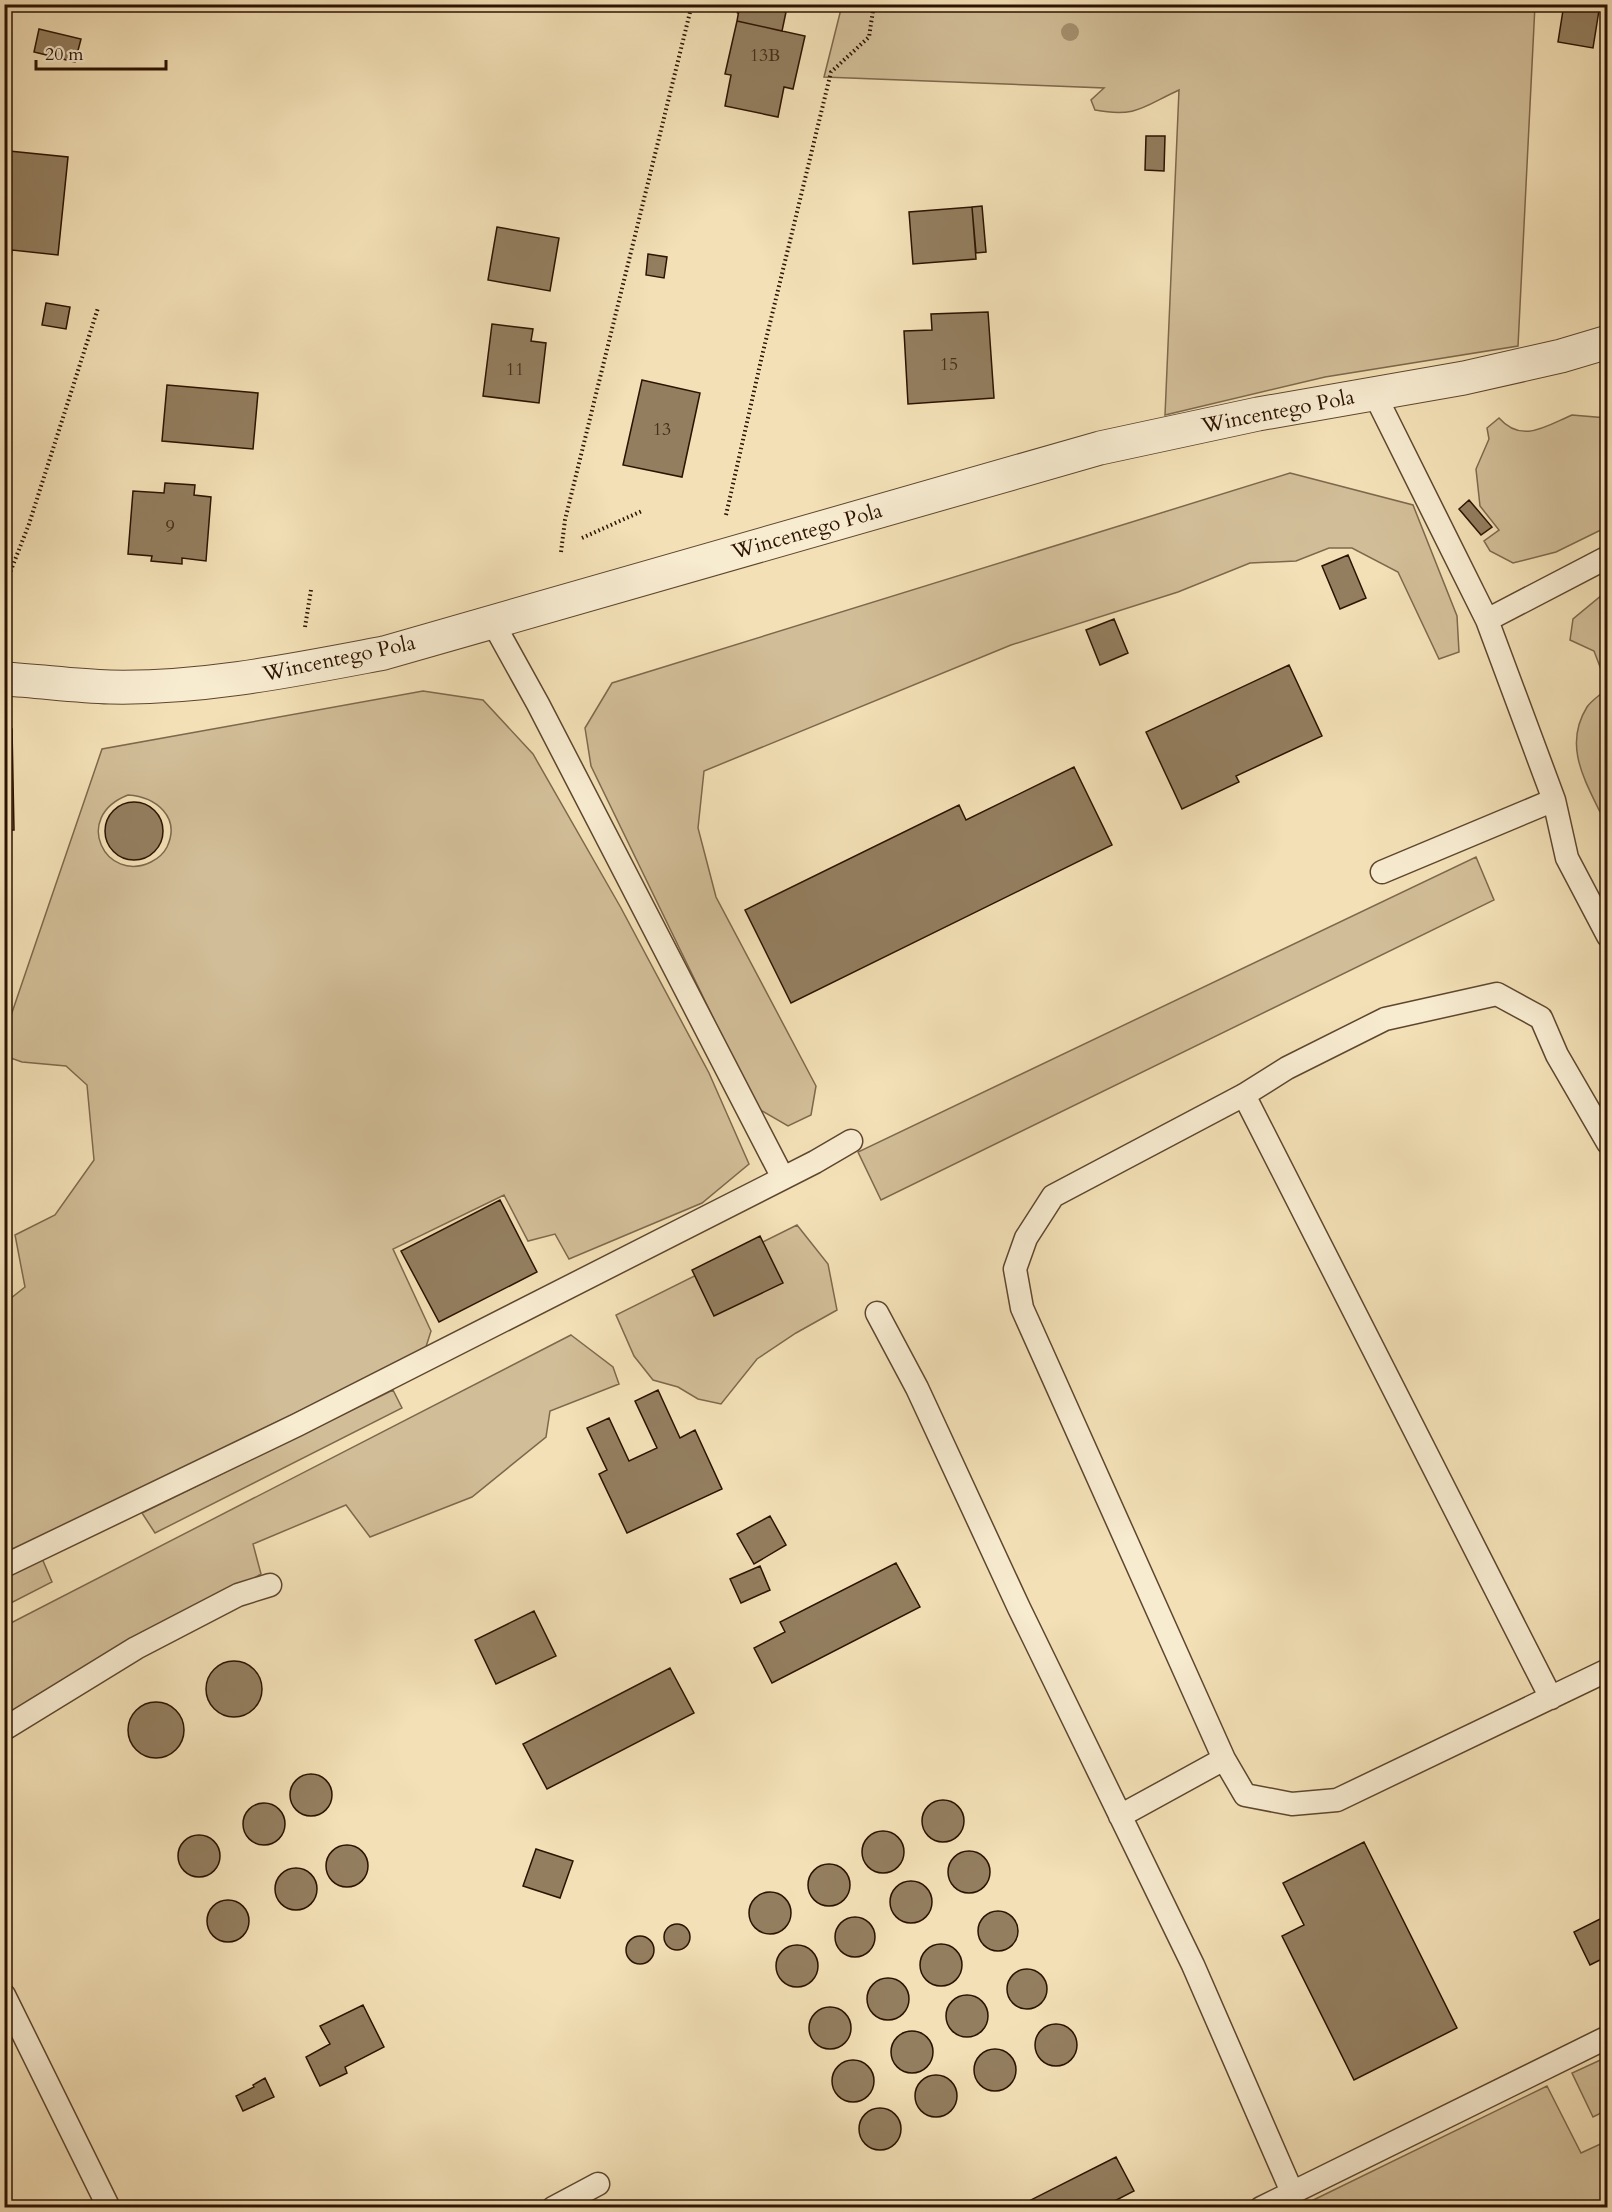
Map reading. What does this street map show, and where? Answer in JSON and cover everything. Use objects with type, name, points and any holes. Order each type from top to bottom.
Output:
[{"type":"street","name":"Wincentego Pola","points":[[4,679],[110,687],[202,682],[283,672],[384,653],[1100,448],[1258,414],[1464,378],[1561,356],[1608,342]]},
{"type":"lane","points":[[1374,393],[1487,620],[1554,800],[1567,858],[1601,906],[1608,936]]},
{"type":"lane","points":[[1487,620],[1608,557]]},
{"type":"lane","points":[[492,621],[538,704],[783,1178]]},
{"type":"lane","points":[[1382,872],[1554,800]]},
{"type":"lane","points":[[1608,1143],[1557,1055],[1541,1018],[1497,994],[1385,1019],[1287,1068],[1244,1095],[1053,1196],[1026,1238],[1015,1269],[1022,1308],[1224,1759],[1245,1795],[1292,1804],[1336,1800],[1608,1670]]},
{"type":"lane","points":[[1244,1095],[1551,1698]]},
{"type":"lane","points":[[4,1566],[297,1425],[815,1162],[851,1141]]},
{"type":"lane","points":[[878,1313],[917,1388],[1019,1608],[1193,1965],[1292,2192]]},
{"type":"lane","points":[[4,1729],[136,1648],[238,1595],[270,1585]]},
{"type":"lane","points":[[1120,1816],[1224,1759]]},
{"type":"lane","points":[[4,1995],[109,2208]]},
{"type":"lane","points":[[1261,2208],[1608,2037]]},
{"type":"lane","points":[[553,2208],[598,2184]]},
{"type":"path","points":[[4,19],[9,4]]},
{"type":"path","points":[[561,552],[566,520],[692,4]]},
{"type":"path","points":[[711,4],[739,12]]},
{"type":"path","points":[[725,555],[723,525],[831,72],[868,37],[874,4]]},
{"type":"path","points":[[4,588],[29,524],[98,308]]},
{"type":"path","points":[[582,538],[642,511]]},
{"type":"shaded area","points":[[842,5],[1535,5],[1518,346],[1325,377],[1165,415],[1179,90],[1140,109],[1109,112],[1095,110],[1091,100],[1104,88],[824,77]]},
{"type":"shaded area","points":[[1572,415],[1607,418],[1607,527],[1556,552],[1513,563],[1490,551],[1484,541],[1499,530],[1480,506],[1476,469],[1489,439],[1487,428],[1499,418],[1516,430],[1534,430],[1544,428]]},
{"type":"shaded area","points":[[1290,473],[1413,505],[1457,616],[1459,652],[1439,659],[1398,572],[1352,548],[1329,548],[1296,561],[1250,563],[1178,592],[1011,645],[704,771],[698,828],[716,897],[816,1086],[811,1115],[788,1126],[757,1108],[591,766],[585,728],[612,683]]},
{"type":"shaded area","points":[[1608,594],[1607,815],[1600,812],[1582,773],[1577,747],[1580,721],[1589,705],[1604,691],[1602,672],[1594,651],[1570,640],[1573,619],[1602,595]]},
{"type":"shaded area","points":[[423,691],[483,700],[533,754],[621,908],[709,1073],[749,1164],[702,1203],[569,1259],[555,1234],[528,1241],[504,1195],[393,1249],[431,1331],[425,1350],[5,1554],[5,1293],[11,1298],[25,1287],[15,1235],[55,1215],[94,1160],[87,1085],[66,1066],[22,1062],[5,1056],[5,1033],[102,749]],"holes":[[[128,795],[156,804],[163,810],[171,826],[170,836],[166,849],[151,862],[135,866],[120,864],[109,856],[101,845],[98,832],[101,818],[111,805]]]},
{"type":"shaded area","points":[[1476,857],[1494,900],[881,1200],[858,1152]]},
{"type":"shaded area","points":[[797,1225],[828,1264],[837,1310],[796,1333],[757,1359],[721,1404],[698,1399],[678,1387],[653,1380],[634,1356],[616,1315]]},
{"type":"shaded area","points":[[571,1335],[613,1367],[619,1384],[550,1411],[546,1437],[472,1497],[370,1537],[346,1505],[253,1544],[261,1574],[5,1721],[5,1626]]},
{"type":"shaded area","points":[[393,1390],[402,1408],[155,1533],[142,1513]]},
{"type":"shaded area","points":[[41,1556],[52,1582],[5,1606],[5,1574]]},
{"type":"shaded area","points":[[1607,2057],[1607,2110],[1593,2117],[1572,2073]]},
{"type":"shaded area","points":[[1547,2086],[1581,2153],[1607,2141],[1607,2207],[1299,2207]]},
{"type":"building","points":[[740,4],[751,4],[786,12],[782,31],[737,21]]},
{"type":"building","points":[[1564,4],[1600,4],[1593,48],[1558,42]]},
{"type":"building","points":[[737,21],[805,36],[793,89],[784,87],[778,117],[725,106],[731,75],[725,74]]},
{"type":"building","points":[[39,29],[81,39],[75,62],[34,52]]},
{"type":"building","points":[[1146,136],[1165,136],[1164,171],[1145,170]]},
{"type":"building","points":[[9,151],[68,157],[58,255],[12,250],[10,266],[4,265],[4,183]]},
{"type":"building","points":[[982,206],[986,252],[976,253],[972,207]]},
{"type":"building","points":[[972,207],[976,259],[913,264],[909,212]]},
{"type":"building","points":[[497,227],[559,238],[550,291],[488,280]]},
{"type":"building","points":[[648,254],[667,257],[664,278],[646,275]]},
{"type":"building","points":[[46,303],[70,307],[66,329],[42,325]]},
{"type":"building","points":[[988,312],[994,398],[908,404],[904,331],[932,330],[931,314]]},
{"type":"building","points":[[492,324],[533,329],[531,341],[546,343],[539,403],[483,396]]},
{"type":"building","points":[[642,380],[700,393],[682,477],[623,465]]},
{"type":"building","points":[[167,385],[258,393],[253,449],[162,441]]},
{"type":"building","points":[[165,483],[195,485],[194,495],[211,497],[206,561],[182,558],[182,564],[151,561],[152,556],[128,554],[133,491],[164,493]]},
{"type":"building","points":[[1469,500],[1492,527],[1481,535],[1459,509]]},
{"type":"building","points":[[1348,555],[1366,598],[1340,609],[1322,566]]},
{"type":"building","points":[[1114,619],[1128,653],[1100,665],[1086,630]]},
{"type":"building","points":[[1289,665],[1322,736],[1236,776],[1239,782],[1182,809],[1146,732]]},
{"type":"building","points":[[4,729],[12,729],[14,830],[4,830]]},
{"type":"building","points":[[1074,767],[1112,845],[791,1003],[745,910],[959,805],[966,820]]},
{"type":"building","points":[[134,802],[145,804],[158,815],[163,831],[161,842],[150,855],[134,860],[123,858],[110,847],[105,831],[107,820],[118,807]]},
{"type":"building","points":[[500,1200],[537,1272],[439,1322],[401,1251]]},
{"type":"building","points":[[760,1236],[783,1283],[714,1316],[692,1270]]},
{"type":"building","points":[[658,1390],[680,1438],[695,1430],[722,1489],[627,1533],[599,1474],[607,1470],[587,1428],[609,1418],[629,1461],[657,1448],[635,1401]]},
{"type":"building","points":[[770,1516],[786,1545],[754,1564],[737,1534]]},
{"type":"building","points":[[896,1563],[920,1607],[772,1683],[754,1648],[785,1632],[780,1622]]},
{"type":"building","points":[[760,1566],[770,1590],[741,1603],[730,1579]]},
{"type":"building","points":[[534,1611],[556,1656],[496,1684],[475,1640]]},
{"type":"building","points":[[234,1661],[245,1663],[254,1669],[260,1678],[262,1689],[260,1700],[254,1709],[245,1715],[234,1717],[223,1715],[214,1709],[208,1700],[206,1689],[208,1678],[214,1669],[223,1663]]},
{"type":"building","points":[[670,1668],[694,1713],[547,1789],[523,1744]]},
{"type":"building","points":[[156,1702],[167,1704],[176,1710],[182,1719],[184,1730],[182,1741],[176,1750],[167,1756],[156,1758],[145,1756],[136,1750],[130,1741],[128,1730],[130,1719],[136,1710],[145,1704]]},
{"type":"building","points":[[311,1774],[326,1780],[332,1795],[326,1810],[311,1816],[296,1810],[290,1795],[296,1780]]},
{"type":"building","points":[[943,1800],[958,1806],[964,1821],[958,1836],[943,1842],[928,1836],[922,1821],[928,1806]]},
{"type":"building","points":[[264,1803],[279,1809],[285,1824],[279,1839],[264,1845],[249,1839],[243,1824],[249,1809]]},
{"type":"building","points":[[883,1831],[898,1837],[904,1852],[898,1867],[883,1873],[868,1867],[862,1852],[868,1837]]},
{"type":"building","points":[[199,1835],[214,1841],[220,1856],[214,1871],[199,1877],[184,1871],[178,1856],[184,1841]]},
{"type":"building","points":[[1364,1842],[1457,2028],[1354,2080],[1282,1936],[1304,1925],[1283,1883]]},
{"type":"building","points":[[347,1845],[362,1851],[368,1866],[362,1881],[347,1887],[332,1881],[326,1866],[332,1851]]},
{"type":"building","points":[[536,1849],[573,1861],[560,1898],[523,1886]]},
{"type":"building","points":[[969,1851],[984,1857],[990,1872],[984,1887],[969,1893],[954,1887],[948,1872],[954,1857]]},
{"type":"building","points":[[829,1864],[844,1870],[850,1885],[844,1900],[829,1906],[814,1900],[808,1885],[814,1870]]},
{"type":"building","points":[[296,1868],[311,1874],[317,1889],[311,1904],[296,1910],[281,1904],[275,1889],[281,1874]]},
{"type":"building","points":[[911,1881],[926,1887],[932,1902],[926,1917],[911,1923],[896,1917],[890,1902],[896,1887]]},
{"type":"building","points":[[770,1892],[785,1898],[791,1913],[785,1928],[770,1934],[755,1928],[749,1913],[755,1898]]},
{"type":"building","points":[[228,1900],[243,1906],[249,1921],[243,1936],[228,1942],[213,1936],[207,1921],[213,1906]]},
{"type":"building","points":[[998,1911],[1006,1912],[1012,1917],[1017,1923],[1017,1939],[1012,1945],[1006,1950],[998,1951],[990,1950],[984,1945],[979,1939],[978,1931],[979,1923],[984,1917],[990,1912]]},
{"type":"building","points":[[855,1917],[863,1918],[869,1923],[874,1929],[874,1945],[869,1951],[863,1956],[855,1957],[847,1956],[841,1951],[836,1945],[835,1937],[836,1929],[841,1923],[847,1918]]},
{"type":"building","points":[[1602,1918],[1608,1930],[1608,1956],[1590,1965],[1574,1932]]},
{"type":"building","points":[[677,1924],[687,1927],[690,1937],[687,1947],[677,1950],[667,1947],[664,1937],[667,1927]]},
{"type":"building","points":[[640,1936],[650,1940],[654,1950],[650,1960],[640,1964],[630,1960],[626,1950],[630,1940]]},
{"type":"building","points":[[941,1944],[956,1950],[962,1965],[956,1980],[941,1986],[926,1980],[920,1965],[926,1950]]},
{"type":"building","points":[[797,1945],[812,1951],[818,1966],[812,1981],[797,1987],[782,1981],[776,1966],[782,1951]]},
{"type":"building","points":[[1027,1969],[1035,1970],[1041,1975],[1046,1981],[1046,1997],[1041,2003],[1035,2008],[1027,2009],[1019,2008],[1013,2003],[1008,1997],[1007,1989],[1008,1981],[1013,1975],[1019,1970]]},
{"type":"building","points":[[888,1978],[903,1984],[909,1999],[903,2014],[888,2020],[873,2014],[867,1999],[873,1984]]},
{"type":"building","points":[[967,1995],[982,2001],[988,2016],[982,2031],[967,2037],[952,2031],[946,2016],[952,2001]]},
{"type":"building","points":[[363,2005],[384,2047],[345,2067],[347,2073],[320,2086],[306,2057],[330,2044],[320,2026]]},
{"type":"building","points":[[830,2007],[845,2013],[851,2028],[845,2043],[830,2049],[815,2043],[809,2028],[815,2013]]},
{"type":"building","points":[[1056,2024],[1071,2030],[1077,2045],[1071,2060],[1056,2066],[1041,2060],[1035,2045],[1041,2030]]},
{"type":"building","points":[[912,2031],[927,2037],[933,2052],[927,2067],[912,2073],[897,2067],[891,2052],[897,2037]]},
{"type":"building","points":[[995,2049],[1010,2055],[1016,2070],[1010,2085],[995,2091],[980,2085],[974,2070],[980,2055]]},
{"type":"building","points":[[853,2060],[868,2066],[874,2081],[868,2096],[853,2102],[838,2096],[832,2081],[838,2066]]},
{"type":"building","points":[[936,2075],[951,2081],[957,2096],[951,2111],[936,2117],[921,2111],[915,2096],[921,2081]]},
{"type":"building","points":[[265,2078],[274,2097],[243,2111],[236,2096],[254,2087],[253,2085]]},
{"type":"building","points":[[880,2108],[895,2114],[901,2129],[895,2144],[880,2150],[865,2144],[859,2129],[865,2114]]},
{"type":"building","points":[[1116,2157],[1134,2191],[1101,2208],[1015,2208]]}]
